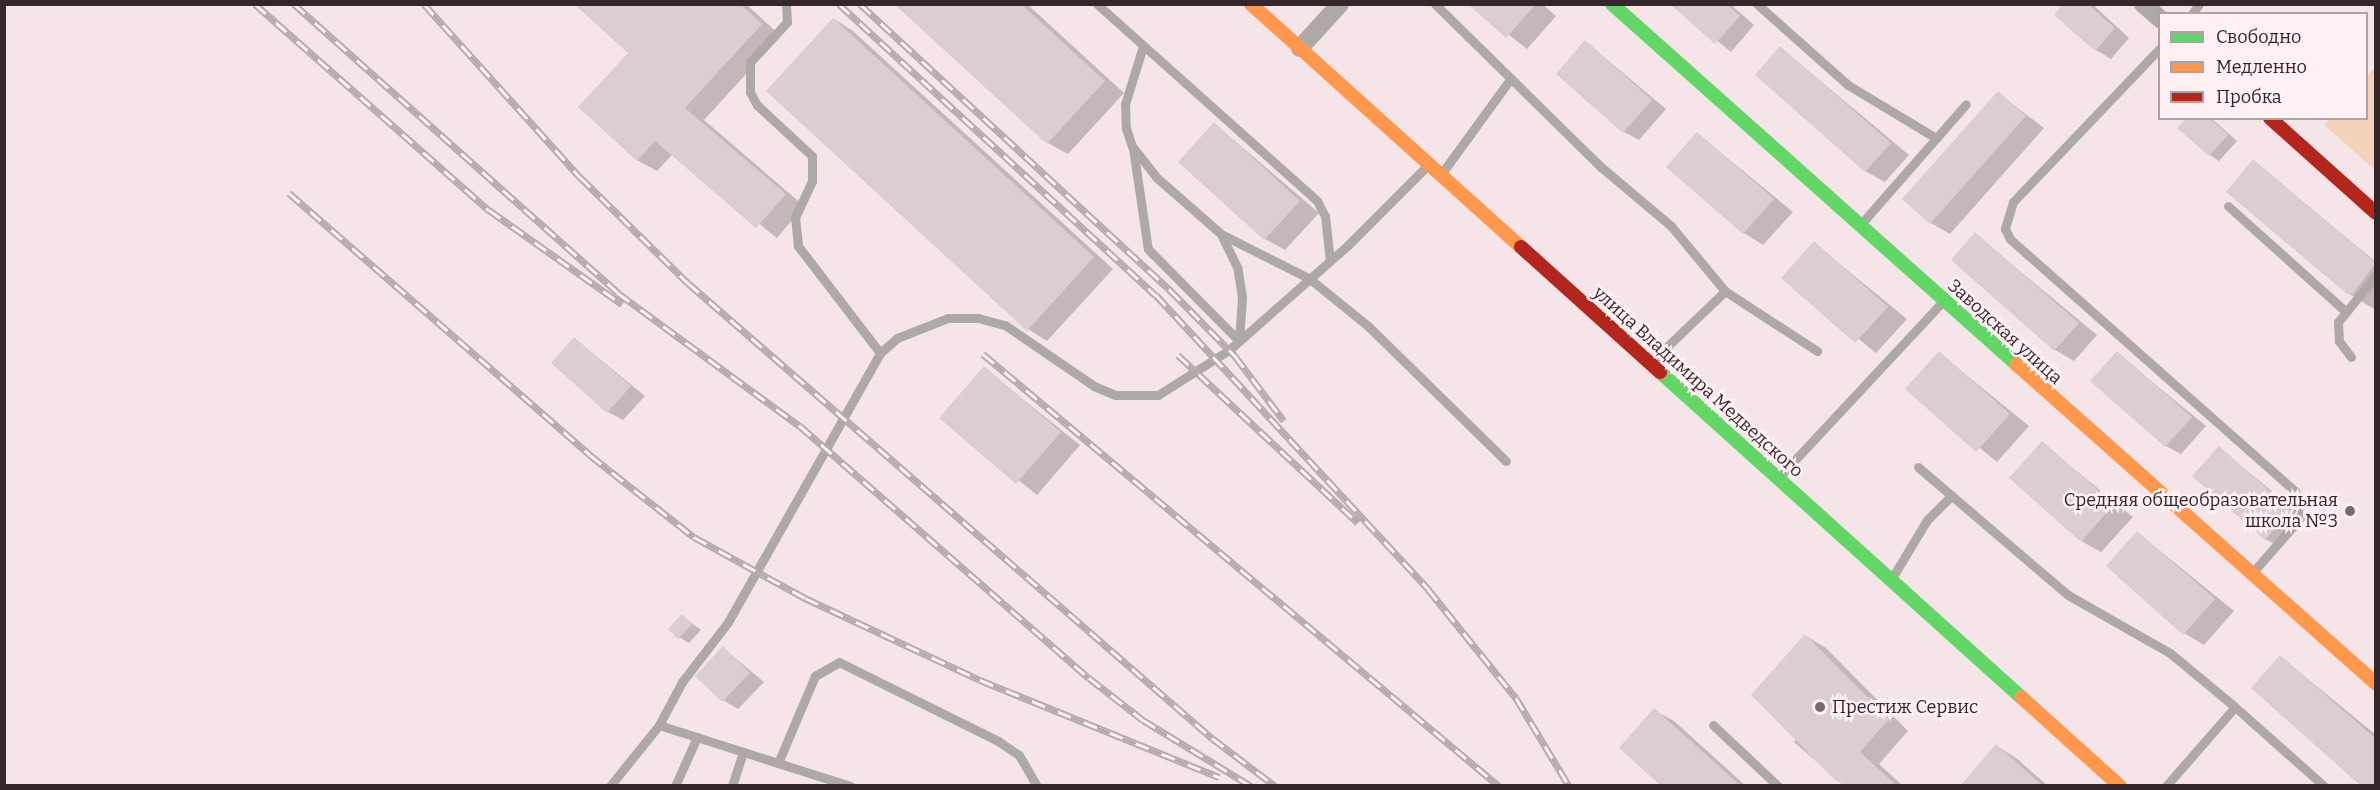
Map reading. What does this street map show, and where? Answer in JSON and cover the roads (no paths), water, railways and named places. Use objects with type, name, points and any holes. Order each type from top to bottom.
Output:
[{"type":"street","name":"улица Владимира Медведского","points":[[1251,4],[2120,786]]},
{"type":"street","points":[[1300,48],[1340,4]]},
{"type":"street","name":"Заводская улица","points":[[1612,4],[2376,684]]},
{"type":"street","points":[[2143,4],[2158,18]]},
{"type":"street","points":[[2272,120],[2376,213]]},
{"type":"lane","points":[[786,4],[787,22],[750,62],[750,92],[757,105],[812,156],[812,181],[795,217],[798,246],[880,352]]},
{"type":"lane","points":[[1097,4],[1317,201],[1325,216],[1330,261]]},
{"type":"lane","points":[[1435,4],[1511,78],[1671,226],[1725,291],[1817,351]]},
{"type":"lane","points":[[1757,4],[1858,92],[1936,138]]},
{"type":"lane","points":[[1143,46],[1125,104],[1148,249],[1239,340]]},
{"type":"lane","points":[[2158,50],[2013,202],[2005,229],[2010,239],[2295,491],[2300,503],[2296,523],[2251,574]]},
{"type":"lane","points":[[1441,175],[1511,78]]},
{"type":"lane","points":[[1859,225],[1966,104]]},
{"type":"lane","points":[[1132,146],[1184,205],[1221,234],[1310,279],[1405,358],[1506,461]]},
{"type":"lane","points":[[610,786],[659,725],[682,682],[729,622],[880,352],[920,325],[978,318],[1005,325],[1094,386],[1136,398],[1176,388],[1239,340],[1310,279],[1429,164]]},
{"type":"lane","points":[[2228,206],[2344,310]]},
{"type":"lane","points":[[1221,234],[1237,267],[1239,340]]},
{"type":"lane","points":[[2351,357],[2337,332],[2344,310],[2376,275]]},
{"type":"lane","points":[[1650,363],[1725,291]]},
{"type":"lane","points":[[1778,478],[1943,301]]},
{"type":"lane","points":[[1918,467],[2068,596],[2165,650],[2235,707],[2324,786]]},
{"type":"lane","points":[[1891,580],[1927,520],[1952,495]]},
{"type":"lane","points":[[778,763],[815,676],[839,662],[998,741],[1019,755],[1037,786]]},
{"type":"lane","points":[[2166,786],[2235,707]]},
{"type":"lane","points":[[659,725],[849,786]]},
{"type":"lane","points":[[1713,725],[1778,786]]},
{"type":"lane","points":[[675,786],[697,737]]},
{"type":"lane","points":[[732,786],[743,752]]},
{"type":"railway","points":[[255,4],[489,210],[622,304]]},
{"type":"railway","points":[[294,4],[618,293],[800,426],[1089,678],[1143,720],[1251,786]]},
{"type":"railway","points":[[424,4],[580,177],[688,283],[1212,738],[1275,786]]},
{"type":"railway","points":[[839,4],[1156,295],[1428,589],[1516,698],[1569,786]]},
{"type":"railway","points":[[860,4],[1170,290],[1235,356],[1284,421]]},
{"type":"railway","points":[[289,193],[590,455],[694,537],[805,598],[980,680],[1219,777]]},
{"type":"railway","points":[[983,354],[1499,786]]},
{"type":"railway","points":[[1178,355],[1358,523]]},
{"type":"place","name":"Cредняя общеобразовательная школа №3","points":[[2350,511]]},
{"type":"place","name":"Престиж Сервис","points":[[1820,707]]}]
